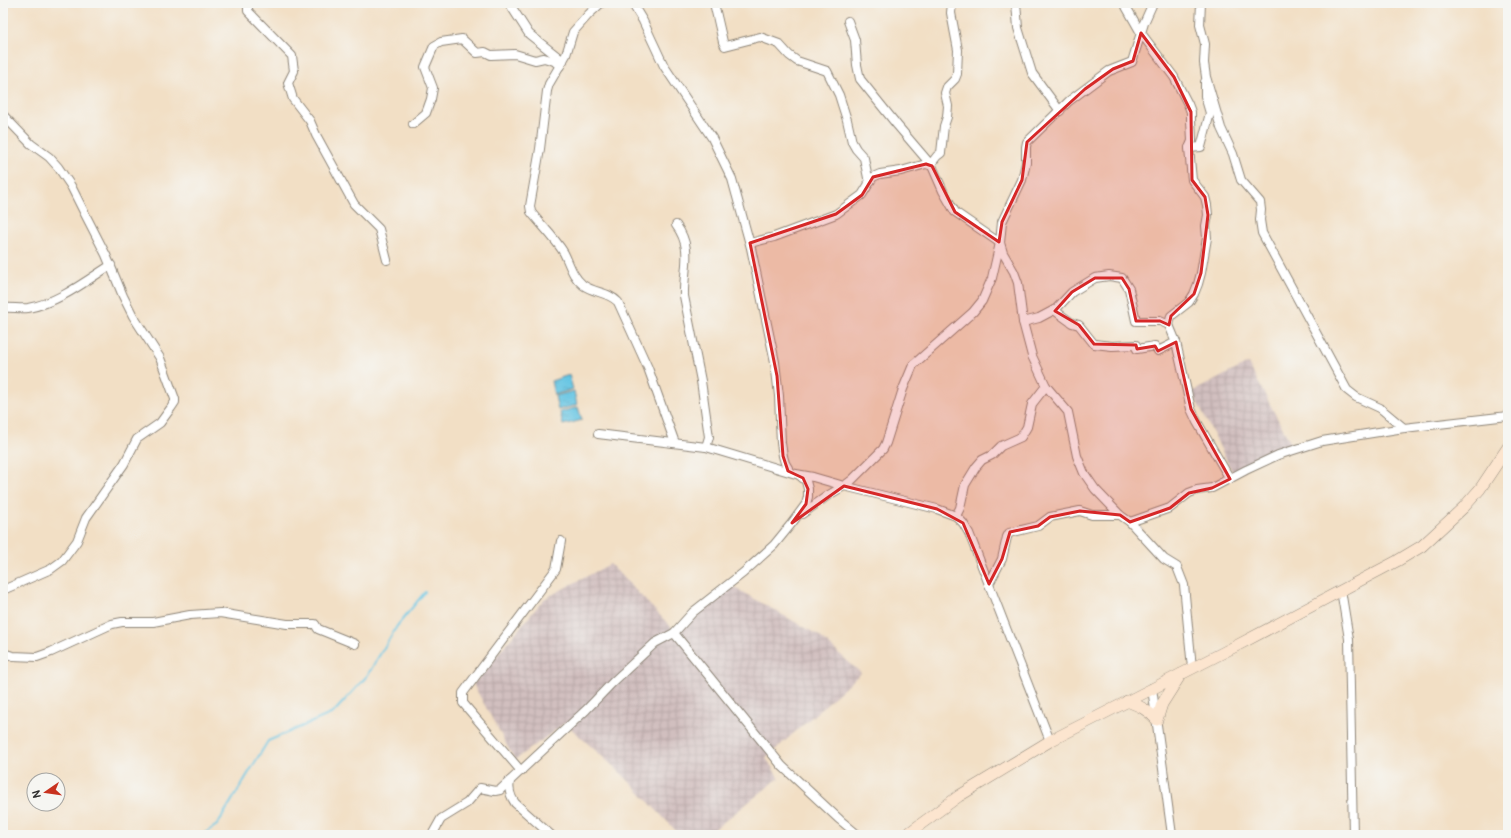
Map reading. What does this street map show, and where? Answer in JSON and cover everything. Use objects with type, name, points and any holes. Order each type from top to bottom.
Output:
[{"type":"main road","points":[[906,835],[959,796],[1050,741],[1341,590],[1422,546],[1464,507],[1480,488],[1508,447]]},
{"type":"main road","points":[[1157,720],[1162,704],[1181,673]]},
{"type":"main road","points":[[1127,701],[1141,706],[1150,712],[1157,720]]},
{"type":"street","points":[[248,3],[248,11],[292,56],[294,71],[288,83],[293,99],[310,121],[316,135],[354,204],[379,229],[387,260]]},
{"type":"street","points":[[509,3],[530,34],[561,63]]},
{"type":"street","points":[[601,3],[573,32],[561,63],[547,91],[540,149],[530,206],[531,212],[550,233],[565,255],[576,278],[584,285],[613,297],[618,302],[648,368],[675,443]]},
{"type":"street","points":[[432,835],[441,819],[467,803],[480,788],[498,790],[510,781],[586,710],[612,682],[655,643],[674,633],[693,612],[743,573],[774,545],[806,504],[808,497],[806,481],[792,473],[785,463],[783,456],[775,362],[750,243],[732,179],[712,138],[664,66],[643,21],[632,3]]},
{"type":"street","points":[[714,3],[725,46],[760,37],[779,44],[789,55],[798,61],[827,71],[839,95],[852,142],[864,158],[869,182]]},
{"type":"street","points":[[930,165],[941,153],[948,106],[945,93],[947,87],[958,74],[958,50],[951,13],[952,3]]},
{"type":"street","points":[[1016,3],[1018,28],[1032,73],[1060,111]]},
{"type":"street","points":[[1124,3],[1141,33],[1174,77],[1191,112],[1192,141],[1190,148],[1192,180],[1205,198],[1207,205],[1207,238],[1201,273],[1194,294],[1183,307],[1171,316],[1169,325],[1176,342],[1191,409],[1230,479]]},
{"type":"street","points":[[792,523],[827,496],[852,480],[883,449],[903,389],[913,365],[972,312],[982,301],[992,278],[1000,243],[1002,222],[1022,180],[1026,163],[1027,142],[1069,101],[1109,71],[1132,62],[1144,22],[1152,3]]},
{"type":"street","points":[[1201,3],[1200,24],[1205,44],[1204,63],[1206,77],[1221,128],[1233,154],[1241,180],[1260,202],[1262,233],[1348,390],[1356,397],[1380,408],[1404,428]]},
{"type":"street","points":[[848,21],[855,40],[860,79],[930,165],[954,212],[1000,243],[1003,253],[1014,272],[1018,283],[1023,322],[1032,356],[1046,386],[1068,412],[1077,456],[1084,473],[1096,489],[1120,515],[1130,522],[1164,559],[1177,567],[1184,584],[1192,668]]},
{"type":"street","points":[[413,124],[426,113],[430,105],[433,88],[425,67],[433,48],[441,42],[462,39],[477,53],[485,52],[491,55],[515,54],[536,60],[546,59],[561,63]]},
{"type":"street","points":[[1190,148],[1201,147],[1209,118],[1210,113],[1204,96],[1206,77]]},
{"type":"street","points":[[3,115],[31,144],[45,152],[58,167],[71,186],[111,264],[123,296],[164,367],[173,392],[174,402],[160,423],[137,440],[124,464],[86,518],[77,541],[62,561],[50,569],[3,590]]},
{"type":"street","points":[[750,243],[774,237],[836,214],[862,195],[873,177],[880,174],[901,171],[926,164],[930,165]]},
{"type":"street","points":[[676,225],[685,239],[687,253],[684,296],[701,381],[709,437],[706,447]]},
{"type":"street","points":[[3,308],[26,308],[38,306],[61,296],[82,284],[111,264]]},
{"type":"street","points":[[1023,322],[1039,318],[1056,309],[1072,292],[1095,278],[1109,276],[1122,278],[1129,289],[1136,321],[1160,322],[1169,325]]},
{"type":"street","points":[[1054,310],[1072,323],[1079,325],[1094,344],[1107,346],[1136,345],[1137,349],[1155,346],[1158,351],[1176,342]]},
{"type":"street","points":[[956,516],[960,508],[965,485],[976,467],[982,460],[992,455],[1001,446],[1021,437],[1027,427],[1032,404],[1046,386]]},
{"type":"street","points":[[1130,522],[1170,508],[1188,493],[1212,488],[1278,455],[1322,441],[1404,428],[1508,416]]},
{"type":"street","points":[[598,434],[706,447],[792,473],[937,509],[956,516],[963,523],[969,533],[1050,741]]},
{"type":"street","points":[[989,584],[1002,559],[1009,533],[1038,526],[1050,517],[1070,513],[1080,512],[1092,515],[1120,515]]},
{"type":"street","points":[[521,771],[463,703],[463,693],[556,569],[561,542]]},
{"type":"street","points":[[1341,590],[1349,639],[1353,835]]},
{"type":"street","points":[[3,653],[13,656],[37,657],[112,624],[122,622],[153,622],[190,615],[220,613],[287,624],[315,624],[318,629],[356,644]]},
{"type":"street","points":[[674,633],[782,766],[858,835]]},
{"type":"street","points":[[1152,688],[1172,835]]},
{"type":"street","points":[[510,781],[510,797],[551,835]]},
{"type":"highlighted area","points":[[1141,33],[1174,77],[1191,112],[1192,180],[1205,197],[1208,215],[1201,273],[1194,294],[1171,316],[1169,325],[1160,321],[1136,321],[1129,289],[1122,278],[1095,278],[1072,292],[1055,311],[1079,325],[1094,344],[1136,345],[1137,349],[1155,346],[1158,351],[1176,342],[1191,409],[1230,479],[1212,488],[1189,493],[1170,508],[1130,522],[1120,515],[1080,511],[1050,517],[1038,526],[1010,532],[1002,559],[989,584],[963,523],[937,509],[844,486],[792,523],[806,504],[808,489],[803,478],[788,471],[783,456],[777,376],[750,243],[836,214],[862,195],[873,177],[926,164],[932,166],[955,212],[999,242],[1002,222],[1022,180],[1027,142],[1085,89],[1113,69],[1133,61]]},
{"type":"shaded area","points":[[1248,363],[1291,444],[1233,473],[1192,392]]},
{"type":"shaded area","points":[[610,564],[676,632],[730,585],[818,635],[861,673],[766,758],[779,778],[707,835],[680,835],[623,775],[565,723],[515,760],[473,684],[544,599]]},
{"type":"water","points":[[569,375],[573,389],[554,395],[551,381]]},
{"type":"water","points":[[574,391],[577,405],[558,410],[555,396]]},
{"type":"water","points":[[578,407],[582,420],[563,425],[560,412]]},
{"type":"waterway","points":[[202,835],[217,825],[268,741],[333,713],[367,676],[397,626],[425,592]]}]
